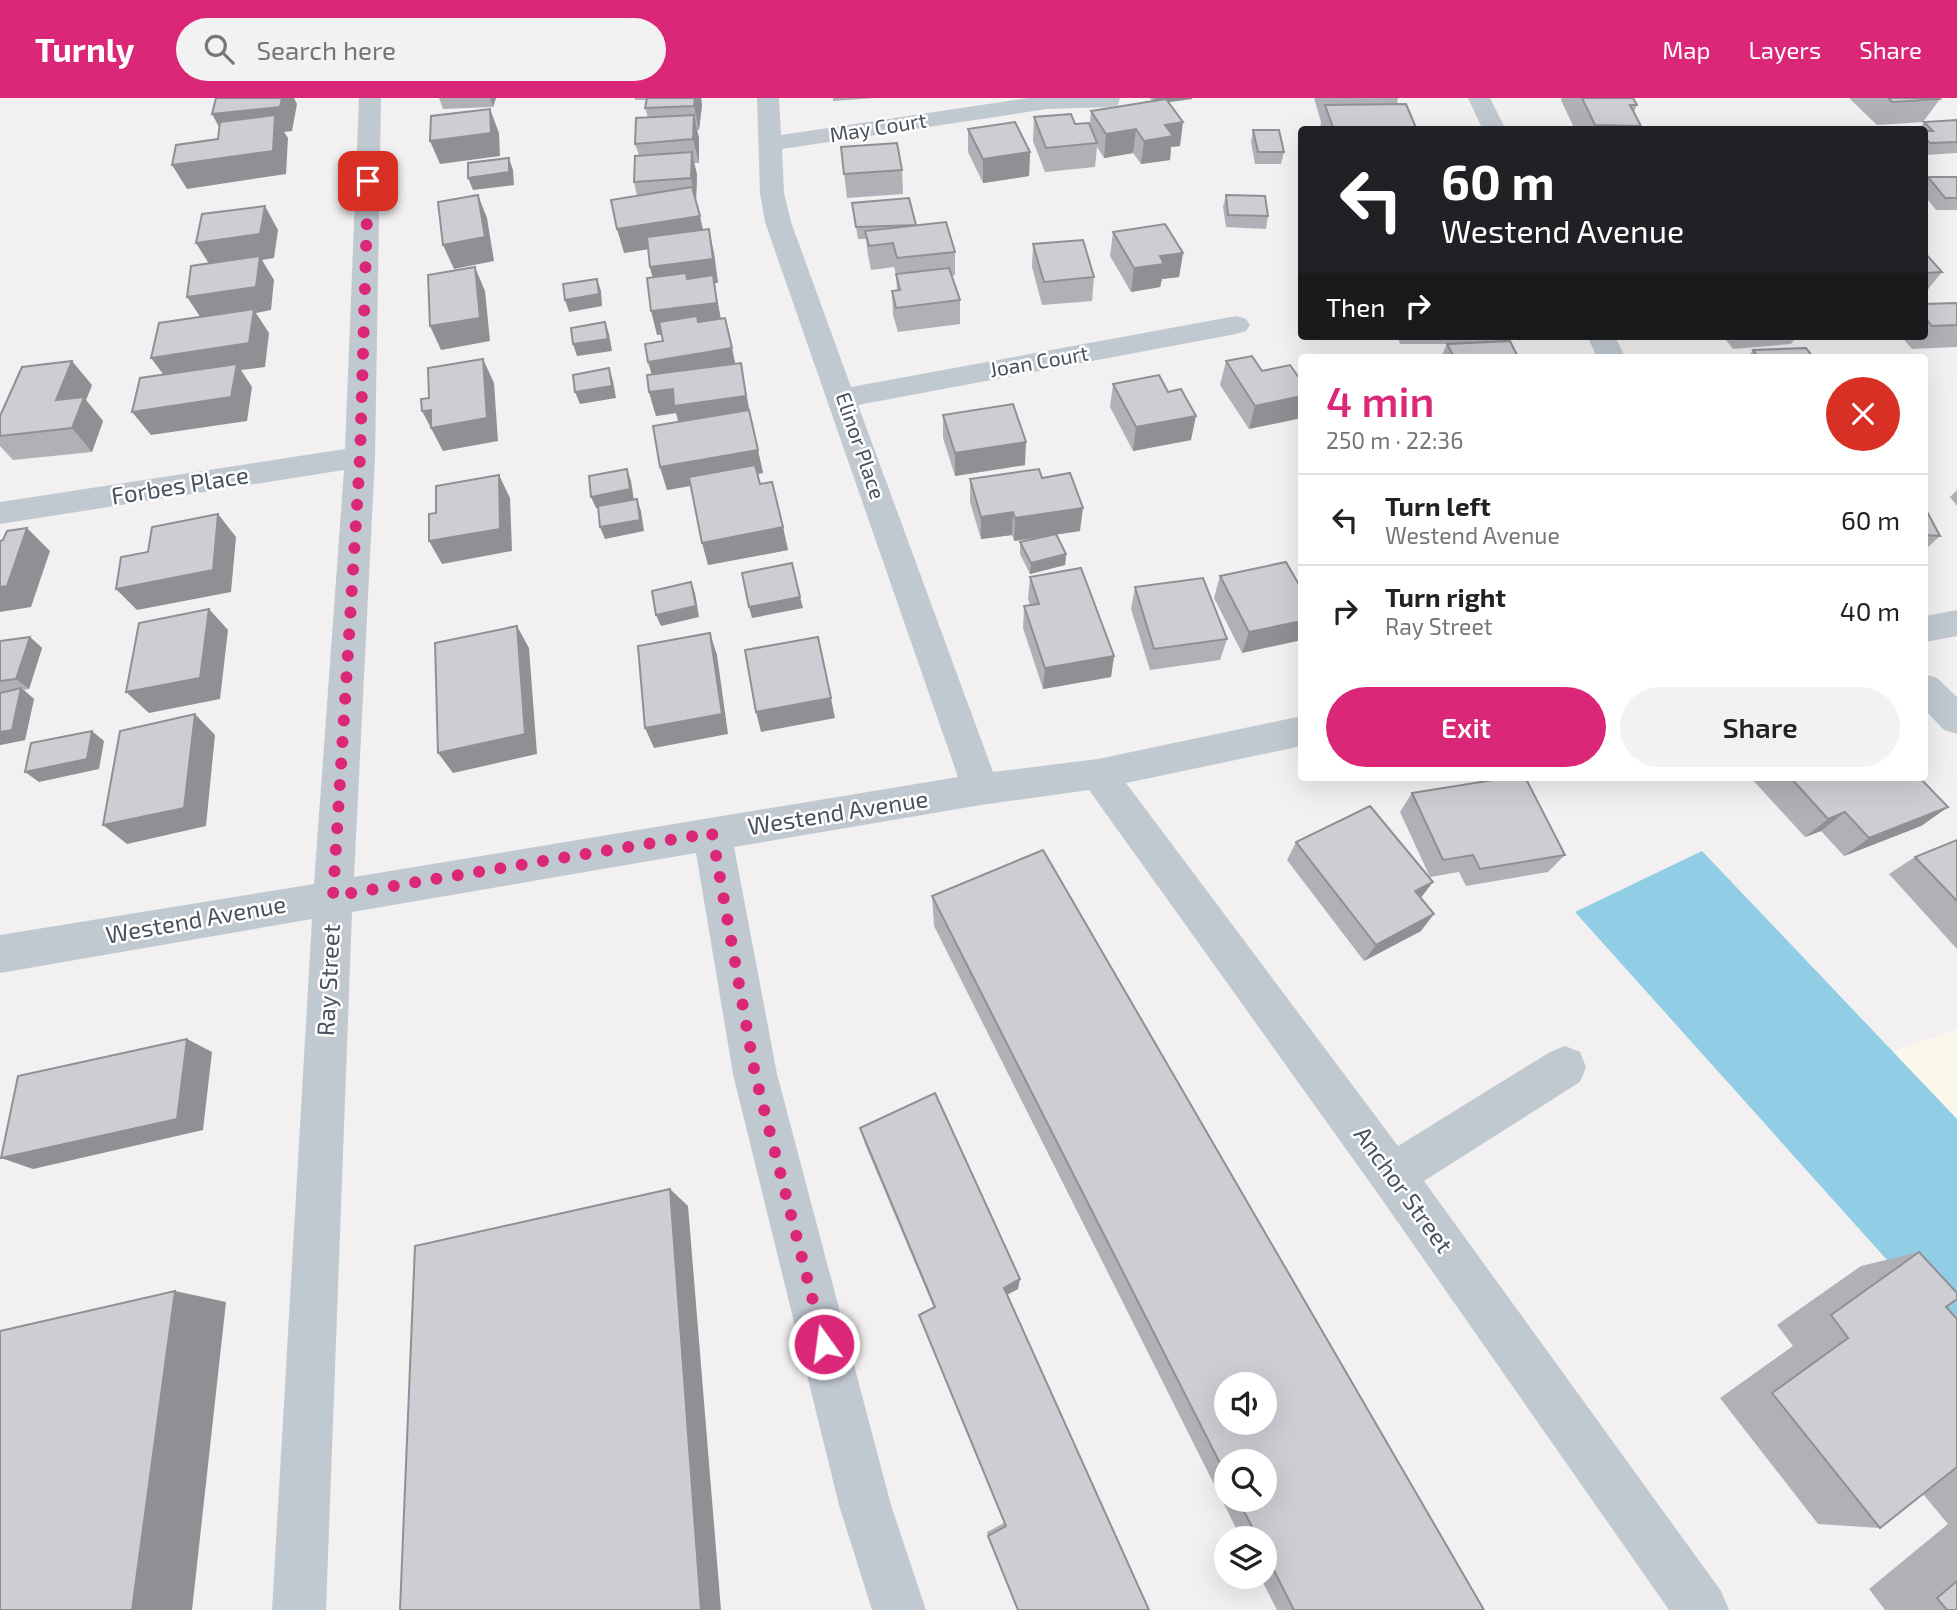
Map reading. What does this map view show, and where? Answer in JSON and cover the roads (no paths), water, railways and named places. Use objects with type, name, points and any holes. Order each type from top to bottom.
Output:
[{"type":"street","name":"Ray Street","points":[[299,1610],[333,896],[360,457],[370,98]]},
{"type":"street","name":"Elinor Place","points":[[768,98],[772,193],[778,222],[981,789]]},
{"type":"street","points":[[1479,98],[1493,126]]},
{"type":"street","name":"May Court","points":[[771,144],[1047,102],[1111,100]]},
{"type":"street","name":"Joan Court","points":[[843,398],[1236,325]]},
{"type":"street","name":"Forbes Place","points":[[0,513],[360,457]]},
{"type":"street","points":[[1928,628],[1957,623]]},
{"type":"street","points":[[1928,691],[1957,720]]},
{"type":"street","name":"Westend Avenue","points":[[0,954],[712,833],[981,789],[1098,774],[1298,732]]},
{"type":"street","name":"Anchor Street","points":[[1098,774],[1392,1175],[1702,1610]]},
{"type":"street","points":[[712,833],[755,1074],[865,1505],[899,1610]]},
{"type":"street","points":[[1392,1175],[1565,1067]]},
{"type":"water","points":[[1702,851],[1957,1119],[1957,1338],[1575,912]]}]
